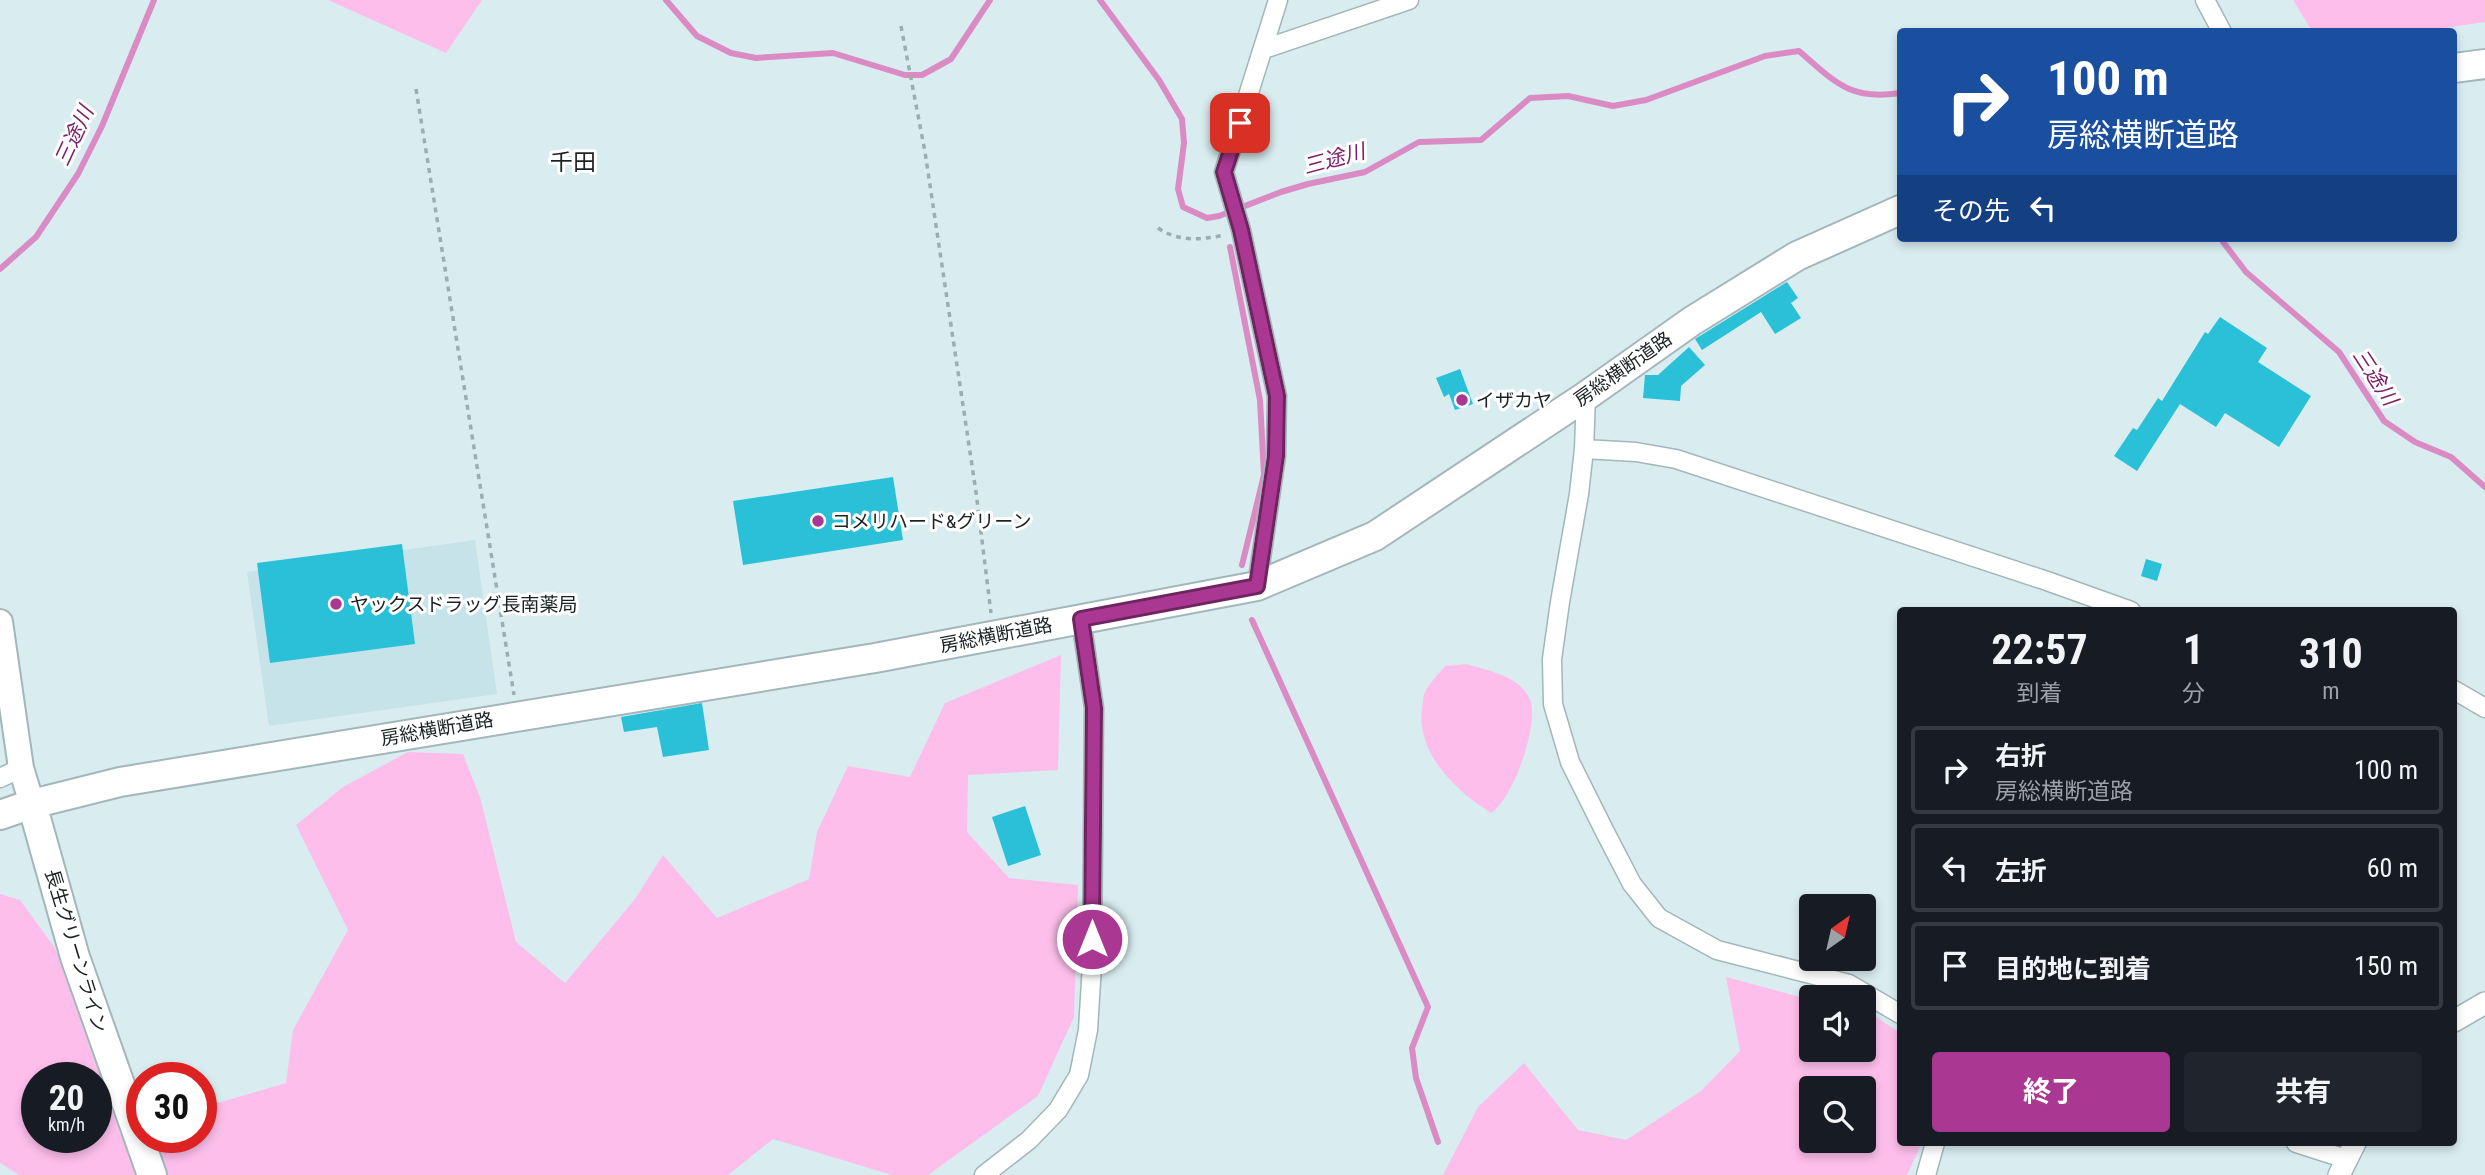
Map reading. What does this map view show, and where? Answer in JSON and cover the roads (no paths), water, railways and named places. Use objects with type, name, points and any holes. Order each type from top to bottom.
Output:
[{"type":"highway","points":[[2457,68],[2485,64]]},
{"type":"highway","name":"房総横断道路","points":[[0,816],[32,804],[120,782],[875,658],[1257,586],[1375,536],[1586,396],[1692,321],[1797,256],[1897,211]]},
{"type":"highway","name":"長生グリーンライン","points":[[32,804],[75,957],[152,1175]]},
{"type":"main road","points":[[0,622],[10,773],[32,804]]},
{"type":"street","points":[[1257,586],[1276,456],[1277,396],[1242,233],[1224,172],[1278,0]]},
{"type":"street","points":[[1264,49],[1409,0]]},
{"type":"street","points":[[2205,0],[2220,28]]},
{"type":"street","points":[[1586,396],[1579,494],[1552,659],[1553,704],[1570,762],[1632,884],[1659,918],[1717,950],[1849,984],[1897,1012]]},
{"type":"street","points":[[1584,449],[1676,458],[2120,607]]},
{"type":"street","points":[[984,1175],[1029,1140],[1058,1110],[1079,1075],[1088,1030],[1094,708],[1081,619]]},
{"type":"street","points":[[2457,692],[2485,708]]},
{"type":"street","points":[[2457,1019],[2485,1003]]},
{"type":"street","points":[[1926,1175],[1934,1146]]},
{"type":"street","points":[[2306,1146],[2347,1159]]},
{"type":"waterway","name":"三途川","points":[[0,269],[36,237],[78,174],[102,126],[154,0]]},
{"type":"waterway","name":"三途川","points":[[666,0],[697,36],[731,53],[756,58],[833,53],[905,75],[922,75],[951,59],[990,0]]},
{"type":"waterway","name":"三途川","points":[[1100,0],[1159,80],[1182,119],[1184,143],[1178,189],[1183,207],[1207,218],[1308,184],[1365,172],[1419,142],[1481,140],[1530,98],[1568,96],[1613,106],[1646,100],[1765,56],[1799,51],[1844,87],[1868,94],[1897,93]]},
{"type":"waterway","name":"三途川","points":[[2223,242],[2246,272],[2339,352],[2384,421],[2415,442],[2451,457],[2485,487]]},
{"type":"waterway","points":[[1230,247],[1260,400],[1264,475],[1242,565]]},
{"type":"waterway","points":[[1252,620],[1428,1007],[1412,1048],[1416,1078],[1438,1142]]},
{"type":"place","name":"イザカヤ","points":[[1462,400]]},
{"type":"place","name":"コメリハード&グリーン","points":[[818,521]]},
{"type":"place","name":"ヤックスドラッグ長南薬局","points":[[336,604]]},
{"type":"district","name":"千田","points":[[573,162]]}]
